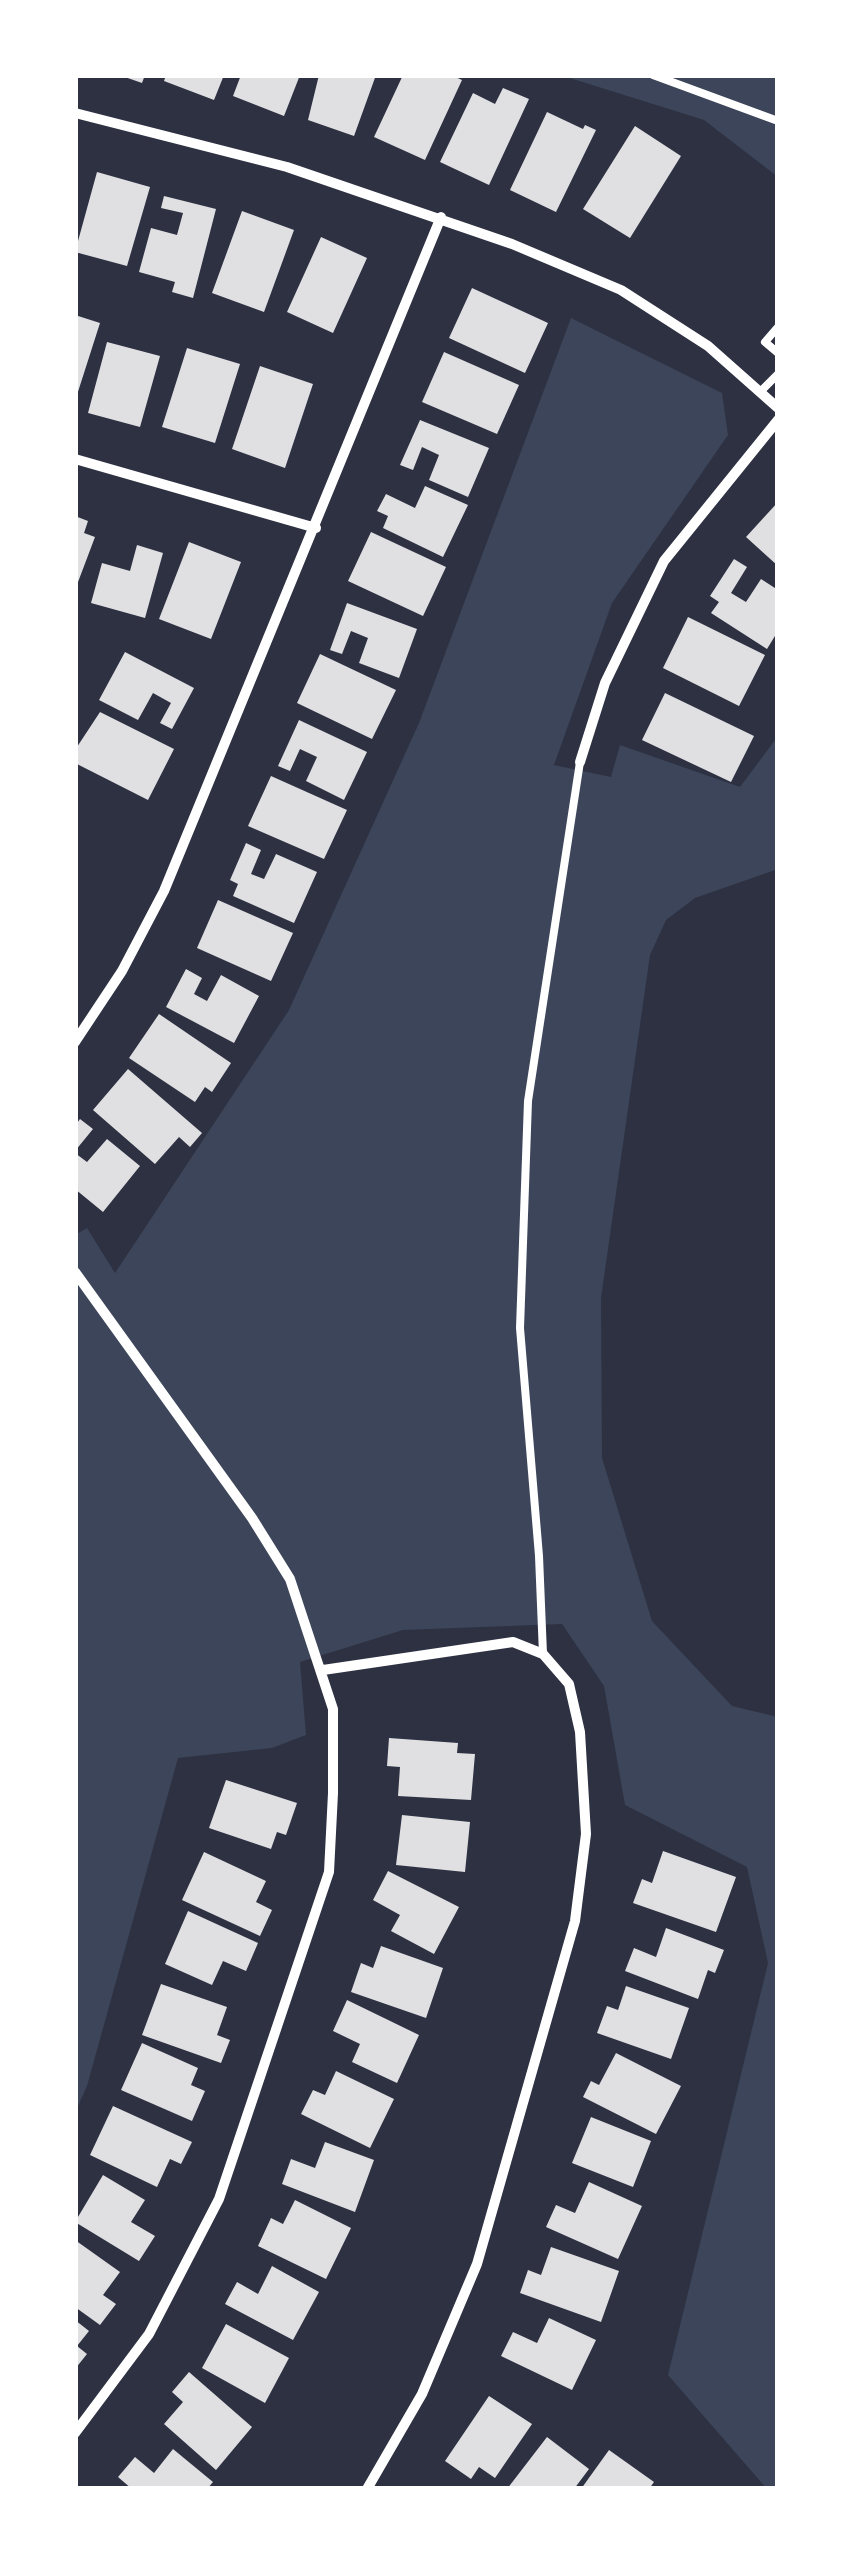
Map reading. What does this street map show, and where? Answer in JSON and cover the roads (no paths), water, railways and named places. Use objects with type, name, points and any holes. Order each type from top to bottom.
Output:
[{"type":"street","points":[[75,112],[287,167],[441,217],[621,290],[708,346],[778,408]]},
{"type":"street","points":[[75,1042],[122,971],[164,891],[441,217]]},
{"type":"street","points":[[580,762],[604,683],[664,561],[778,420]]},
{"type":"street","points":[[75,458],[316,528]]},
{"type":"street","points":[[75,1272],[252,1518],[290,1579],[333,1708],[329,1872],[218,2199],[149,2334],[75,2433]]},
{"type":"street","points":[[322,1670],[513,1642],[543,1654],[568,1684],[580,1732],[586,1834],[575,1921],[476,2264],[422,2394],[370,2488]]},
{"type":"lane","points":[[652,75],[778,121]]},
{"type":"lane","points":[[778,327],[765,342],[778,353]]},
{"type":"lane","points":[[760,392],[778,374]]},
{"type":"lane","points":[[543,1654],[540,1556],[520,1328],[528,1101],[580,762]]}]
